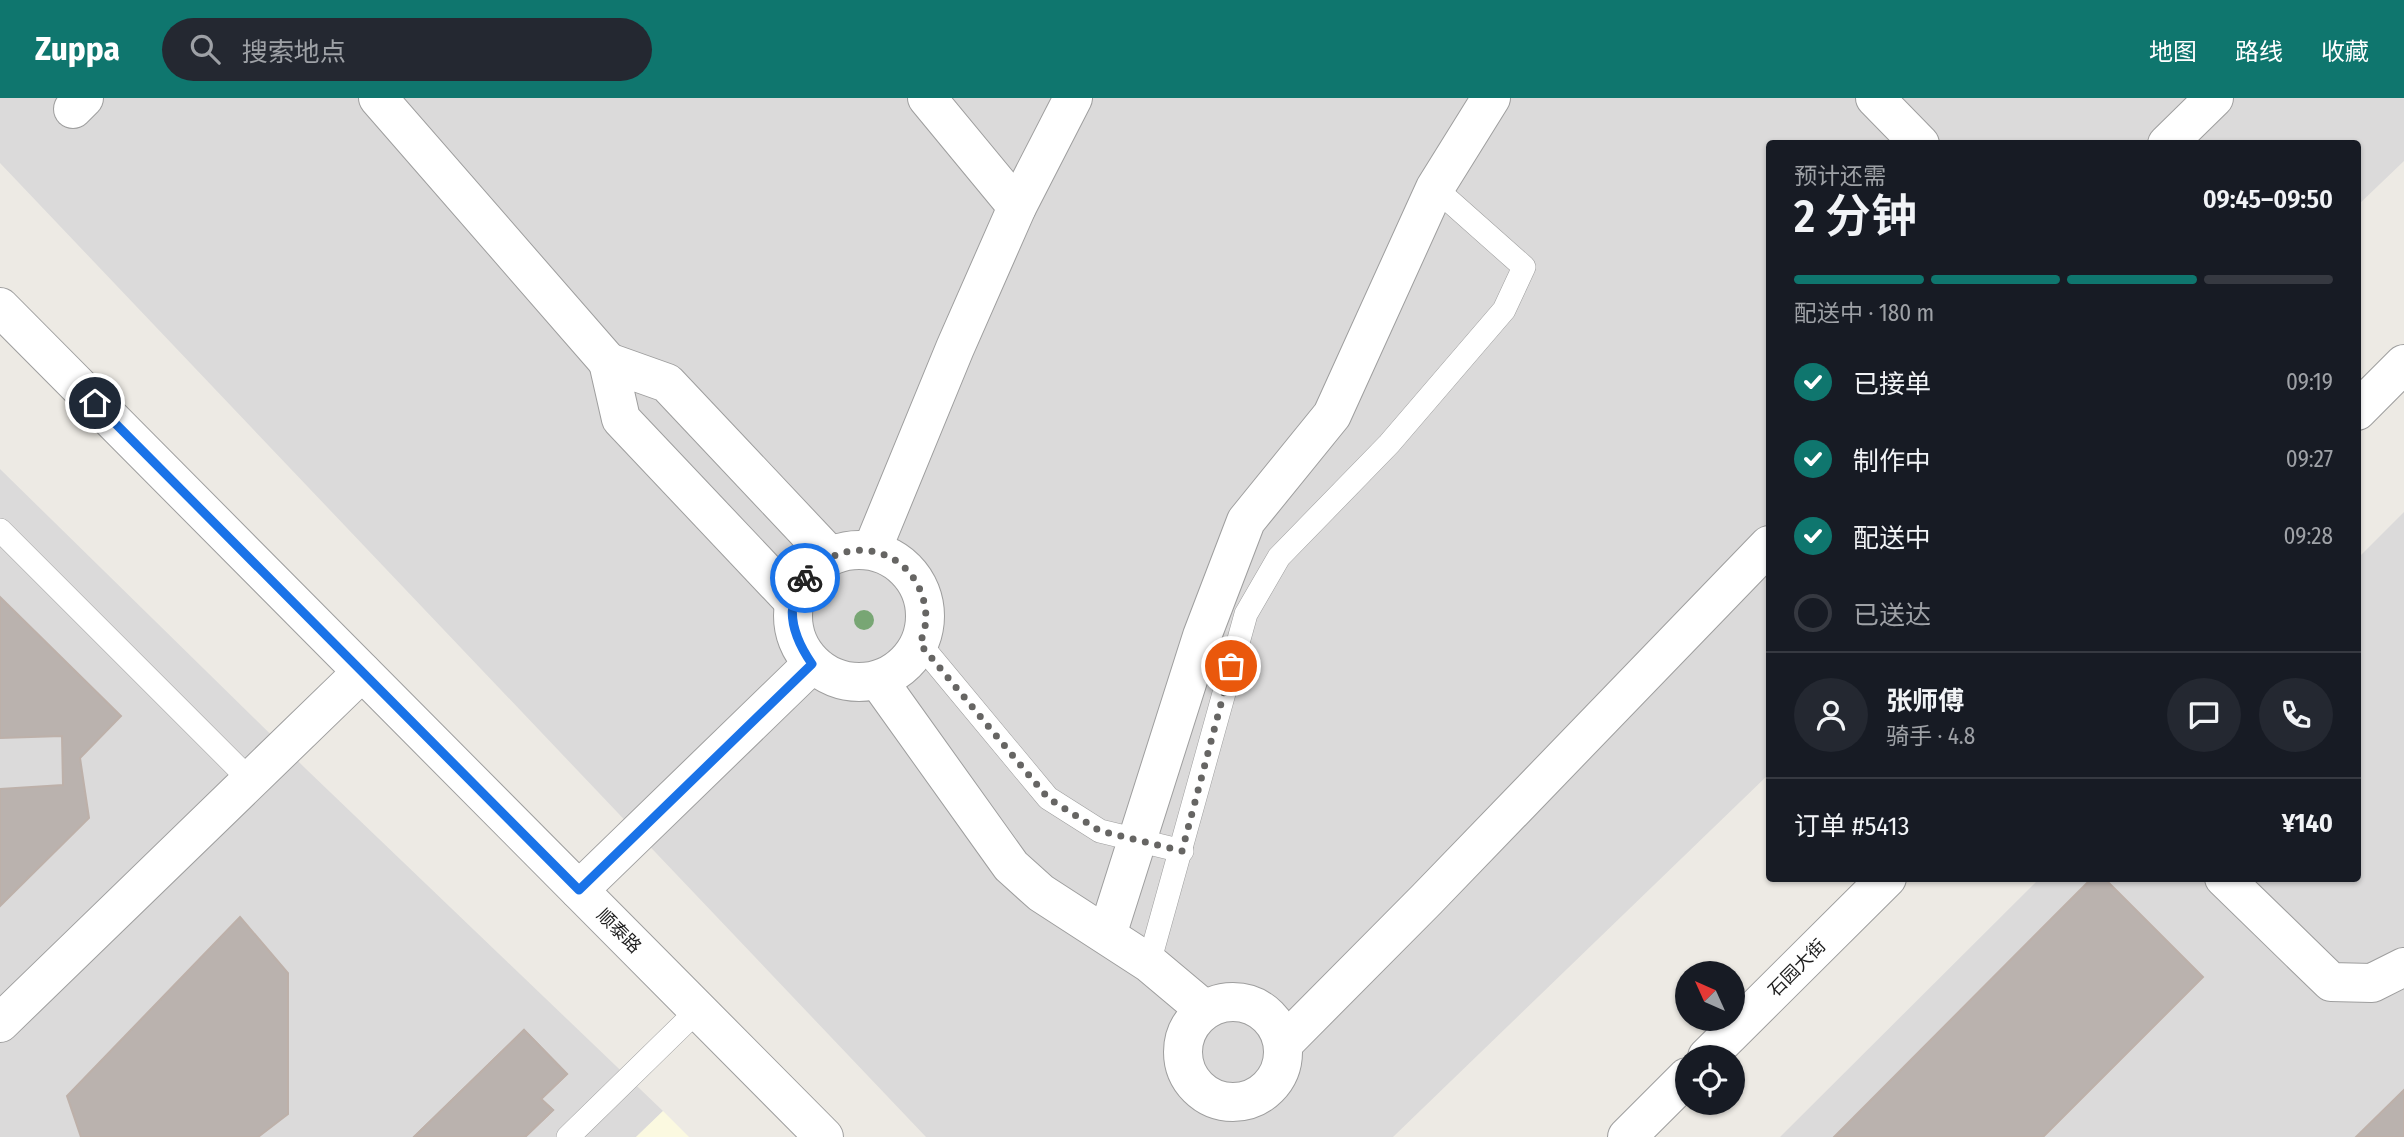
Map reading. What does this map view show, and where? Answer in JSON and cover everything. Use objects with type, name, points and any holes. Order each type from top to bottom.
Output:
[{"type":"street","points":[[378,98],[608,362],[621,419],[794,602]]},
{"type":"street","points":[[927,98],[1017,207]]},
{"type":"street","points":[[872,550],[955,348],[1017,207],[1073,98]]},
{"type":"street","points":[[1107,936],[1202,636],[1246,521],[1332,415],[1434,188],[1491,98]]},
{"type":"street","points":[[1875,98],[1916,140]]},
{"type":"street","points":[[2171,140],[2214,98]]},
{"type":"street","name":"顺泰路","points":[[0,307],[824,1137]]},
{"type":"street","points":[[608,362],[667,383],[830,556]]},
{"type":"street","points":[[2361,407],[2404,364]]},
{"type":"street","points":[[1284,1043],[1766,548]]},
{"type":"street","points":[[851,550],[872,550],[895,559],[912,575],[923,596],[926,620],[920,644],[910,660],[895,673],[878,680],[854,683],[831,677],[812,664],[799,646],[792,624],[794,602],[801,583],[814,567],[830,556],[851,550]]},
{"type":"street","points":[[579,890],[812,664]]},
{"type":"street","points":[[0,1023],[362,672]]},
{"type":"street","points":[[878,680],[1011,866],[1041,893],[1149,963],[1205,1010]]},
{"type":"street","name":"石园大街","points":[[1719,1045],[1883,882]]},
{"type":"street","points":[[2228,882],[2331,982],[2372,983],[2404,967]]},
{"type":"street","points":[[1244,1002],[1262,1011],[1276,1025],[1284,1043],[1282,1067],[1269,1088],[1249,1101],[1225,1103],[1203,1093],[1188,1075],[1183,1051],[1189,1028],[1205,1010],[1224,1003],[1244,1002]]},
{"type":"street","points":[[1627,1137],[1675,1089]]},
{"type":"lane","points":[[1149,963],[1246,614],[1279,556],[1389,444],[1504,310],[1524,267],[1434,188]]},
{"type":"lane","points":[[0,530],[250,780]]},
{"type":"lane","points":[[920,644],[1048,798],[1100,831],[1182,851]]},
{"type":"lane","points":[[568,1137],[698,1010]]},
{"type":"shaded area","points":[[0,98],[2404,98],[2404,161],[2361,202],[2361,140],[1766,140],[1766,777],[1393,1137],[926,1137],[0,163]]},
{"type":"shaded area","points":[[0,469],[306,769],[663,1111],[636,1137],[0,1137]]},
{"type":"shaded area","points":[[2404,512],[2404,1137],[1780,1137],[2036,882],[2361,882],[2361,555]]},
{"type":"shaded area","points":[[663,1111],[689,1137],[636,1137]]},
{"type":"building","points":[[0,597],[121,716],[80,758],[89,818],[0,906],[0,789],[63,785],[62,736],[0,738]]},
{"type":"building","points":[[2088,882],[2108,882],[2203,977],[2043,1137],[1834,1137]]},
{"type":"building","points":[[240,917],[288,973],[288,1114],[258,1137],[81,1137],[67,1096]]},
{"type":"building","points":[[524,1030],[567,1074],[541,1099],[553,1110],[525,1137],[414,1137]]},
{"type":"building","points":[[524,1030],[567,1074],[541,1099],[553,1110],[525,1137],[414,1137]]},
{"type":"building","points":[[2404,1090],[2404,1137],[2356,1137]]},
{"type":"way so far","points":[[805,578],[814,567],[830,556],[851,550],[872,550],[895,559],[912,575],[923,596],[926,620],[920,644],[1048,798],[1100,831],[1182,851],[1231,666]]},
{"type":"route","points":[[95,403],[579,890],[812,664],[799,646],[792,624],[794,602],[805,578]]}]
